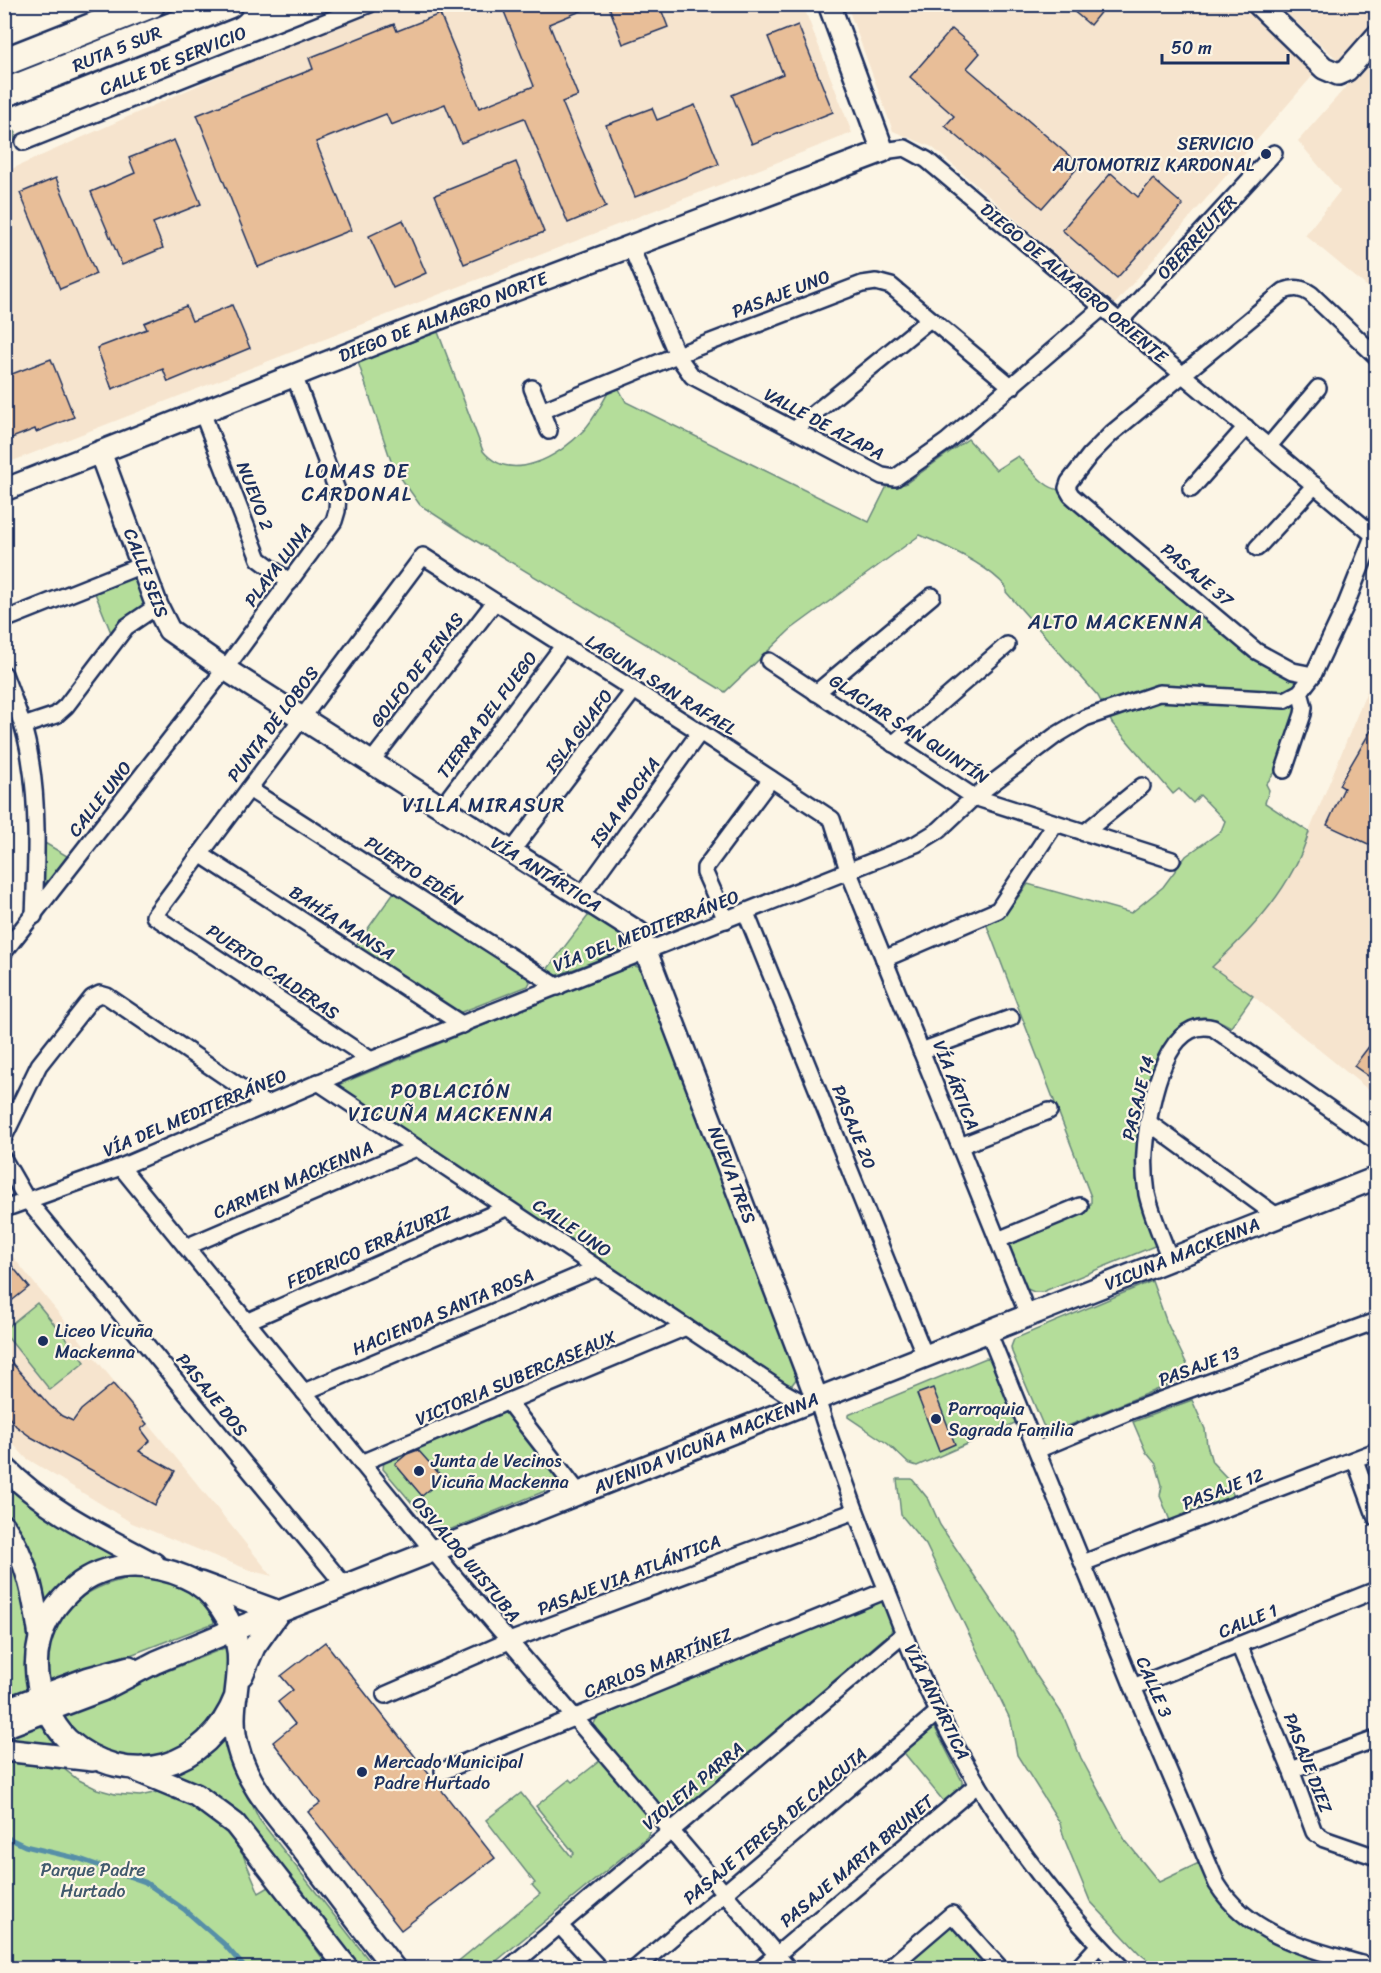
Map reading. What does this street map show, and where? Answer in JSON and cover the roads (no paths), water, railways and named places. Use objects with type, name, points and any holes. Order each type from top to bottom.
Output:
[{"type":"highway","name":"RUTA 5 SUR","points":[[4,61],[151,4]]},
{"type":"highway","name":"RUTA 5 SUR","points":[[5,93],[229,4]]},
{"type":"street","name":"CALLE DE SERVICIO","points":[[24,142],[370,4]]},
{"type":"street","points":[[829,4],[883,151]]},
{"type":"street","points":[[1258,4],[1324,68],[1338,74],[1347,70],[1377,36]]},
{"type":"street","name":"DIEGO DE ALMAGRO ORIENTE","points":[[883,151],[905,148],[927,160],[1315,485],[1376,533]]},
{"type":"street","name":"DIEGO DE ALMAGRO NORTE","points":[[4,490],[630,245],[883,151]]},
{"type":"street","name":"OBERREUTER","points":[[1120,321],[1274,153]]},
{"type":"street","name":"VALLE DE AZAPA","points":[[630,245],[677,355],[692,376],[882,476],[895,478],[946,442],[1103,307]]},
{"type":"street","name":"PASAJE UNO","points":[[542,411],[677,355],[862,284],[876,282],[891,286],[1012,387]]},
{"type":"street","points":[[1184,375],[1284,291],[1291,289],[1304,290],[1311,294],[1377,356]]},
{"type":"street","points":[[795,429],[930,319]]},
{"type":"street","name":"PLAYA LUNA","points":[[225,669],[334,521],[338,493],[294,375]]},
{"type":"street","name":"PASAJE 37","points":[[1184,375],[1112,433],[1090,455],[1067,488],[1080,503],[1256,651],[1293,671],[1313,675]]},
{"type":"street","points":[[532,388],[549,431]]},
{"type":"street","points":[[1269,446],[1318,388]]},
{"type":"street","name":"NUEVO 2","points":[[202,412],[259,560],[290,582]]},
{"type":"street","points":[[1191,489],[1246,427]]},
{"type":"street","name":"CALLE SEIS","points":[[100,452],[157,606],[169,630],[225,669]]},
{"type":"street","points":[[1257,548],[1315,485]]},
{"type":"street","points":[[1284,770],[1304,714],[1300,692],[1313,675],[1376,533]]},
{"type":"street","name":"LAGUNA SAN RAFAEL","points":[[423,556],[832,819],[849,870]]},
{"type":"street","name":"PUNTA DE LOBOS","points":[[154,916],[423,556]]},
{"type":"street","points":[[4,620],[142,565]]},
{"type":"street","points":[[816,693],[932,596]]},
{"type":"street","name":"GOLFO DE PENAS","points":[[371,762],[494,603]]},
{"type":"street","points":[[23,726],[56,715],[66,706],[126,627],[157,606]]},
{"type":"street","points":[[893,744],[1007,645]]},
{"type":"street","name":"TIERRA DEL FUEGO","points":[[441,808],[563,646]]},
{"type":"street","name":"GLACIAR SAN QUINTÍN","points":[[769,661],[974,797],[1172,860]]},
{"type":"street","name":"VÍA ANTÁRTICA","points":[[225,669],[635,930],[639,933],[647,950]]},
{"type":"street","name":"CALLE UNO","points":[[4,952],[225,669]]},
{"type":"street","points":[[4,674],[23,726],[30,757],[34,792],[36,856],[34,916]]},
{"type":"street","name":"ISLA GUAFO","points":[[511,852],[634,690]]},
{"type":"street","name":"VÍA DEL MEDITERRÁNEO","points":[[4,1209],[121,1167],[371,1060],[746,913],[928,838],[974,797],[1071,725],[1135,700],[1164,693],[1285,700],[1300,692]]},
{"type":"street","name":"ISLA MOCHA","points":[[582,895],[700,732]]},
{"type":"street","points":[[726,920],[705,873],[705,868],[771,779]]},
{"type":"street","points":[[1084,833],[1142,786]]},
{"type":"street","name":"PUERTO EDÉN","points":[[249,789],[558,987]]},
{"type":"street","points":[[884,959],[998,910],[1055,824]]},
{"type":"street","name":"BAHÍA MANSA","points":[[200,854],[463,1025]]},
{"type":"street","name":"VÍA ÁRTICA","points":[[849,870],[1028,1316]]},
{"type":"street","name":"PASAJE 20","points":[[746,913],[925,1356]]},
{"type":"street","name":"PUERTO CALDERAS","points":[[154,916],[371,1060]]},
{"type":"street","name":"NUEVA TRES","points":[[647,950],[811,1402]]},
{"type":"street","points":[[4,1137],[39,1065],[92,998],[100,994],[107,996],[267,1105]]},
{"type":"street","points":[[921,1051],[1011,1018]]},
{"type":"street","name":"PASAJE 14","points":[[1170,1259],[1148,1194],[1144,1154],[1148,1122],[1163,1065],[1173,1046],[1188,1032],[1206,1026],[1213,1028],[1377,1141]]},
{"type":"street","name":"CALLE UNO","points":[[318,1082],[686,1327],[811,1402]]},
{"type":"street","points":[[960,1146],[1049,1111]]},
{"type":"street","points":[[1148,1122],[1278,1217]]},
{"type":"street","name":"CARMEN MACKENNA","points":[[186,1247],[416,1148]]},
{"type":"street","name":"PASAJE DOS","points":[[4,1160],[27,1200],[345,1586]]},
{"type":"street","name":"OSVALDO WISTUBA","points":[[121,1167],[433,1551],[788,1968]]},
{"type":"street","name":"VICUNA MACKENNA","points":[[988,1331],[1377,1178]]},
{"type":"street","points":[[998,1240],[1080,1206]]},
{"type":"street","name":"FEDERICO ERRÁZURIZ","points":[[246,1322],[506,1208]]},
{"type":"street","name":"HACIENDA SANTA ROSA","points":[[304,1392],[597,1268]]},
{"type":"street","name":"PASAJE 13","points":[[1037,1450],[1128,1413],[1377,1321]]},
{"type":"street","name":"VICTORIA SUBERCASEAUX","points":[[361,1463],[686,1327]]},
{"type":"street","name":"AVENIDA VICUÑA MACKENNA","points":[[4,1710],[102,1690],[156,1662],[233,1630],[988,1331]]},
{"type":"street","name":"CALLE 3","points":[[988,1331],[1133,1687],[1217,1884],[1226,1899],[1255,1924],[1295,1943],[1377,1968]]},
{"type":"street","name":"VÍA ANTÁRTICA","points":[[811,1402],[904,1634],[938,1712],[978,1784],[1039,1874],[1099,1945],[1122,1968]]},
{"type":"street","points":[[509,1403],[579,1493]]},
{"type":"street","name":"PASAJE 12","points":[[1083,1563],[1377,1451]]},
{"type":"street","points":[[1355,1460],[1377,1518]]},
{"type":"street","points":[[4,1467],[61,1512],[165,1569],[279,1612],[254,1647],[223,1724],[201,1747],[159,1767],[129,1767]]},
{"type":"street","name":"PASAJE VIA ATLÁNTICA","points":[[385,1695],[509,1641],[855,1511]]},
{"type":"street","points":[[4,1526],[16,1544],[27,1571],[40,1637]]},
{"type":"street","points":[[100,1761],[66,1739],[54,1725],[44,1703],[36,1667],[40,1637],[49,1617],[62,1599],[77,1585],[96,1574],[117,1567],[138,1565],[165,1569]]},
{"type":"street","points":[[189,1579],[212,1597],[224,1612],[233,1630],[239,1651],[235,1736],[243,1765],[253,1783],[394,1968]]},
{"type":"street","name":"CARLOS MARTÍNEZ","points":[[443,1771],[887,1590]]},
{"type":"street","name":"CALLE 1","points":[[1133,1687],[1377,1590]]},
{"type":"street","name":"VIOLETA PARRA","points":[[508,1968],[904,1634]]},
{"type":"street","name":"PASAJE DIEZ","points":[[1239,1645],[1314,1832],[1318,1836],[1377,1857]]},
{"type":"street","name":"AVENIDA VICUÑA MACKENNA","points":[[4,1727],[44,1703]]},
{"type":"street","name":"PASAJE TERESA DE CALCUTA","points":[[636,1968],[938,1712]]},
{"type":"street","points":[[1291,1770],[1377,1739]]},
{"type":"street","points":[[4,1750],[100,1761],[129,1767],[196,1795],[235,1824],[347,1968]]},
{"type":"street","name":"PASAJE MARTA BRUNET","points":[[761,1968],[978,1784]]},
{"type":"street","points":[[889,1968],[952,1914],[1000,1968]]},
{"type":"street","points":[[560,1926],[599,1968]]},
{"type":"street","points":[[1078,1968],[1099,1945]]},
{"type":"waterway","points":[[4,1836],[25,1846],[80,1859],[145,1882],[185,1910],[224,1944],[245,1968]]},
{"type":"place","name":"SERVICIO AUTOMOTRIZ KARDONAL","points":[[1266,154]]},
{"type":"place","name":"Liceo Vicuña Mackenna","points":[[43,1341]]},
{"type":"place","name":"Parroquia Sagrada Familia","points":[[936,1419]]},
{"type":"place","name":"Junta de Vecinos Vicuña Mackenna","points":[[419,1471]]},
{"type":"place","name":"Mercado Municipal Padre Hurtado","points":[[362,1772]]},
{"type":"district","name":"LOMAS DE CARDONAL","points":[[357,482]]},
{"type":"district","name":"ALTO MACKENNA","points":[[1116,622]]},
{"type":"district","name":"VILLA MIRASUR","points":[[484,805]]},
{"type":"district","name":"POBLACIÓN VICUÑA MACKENNA","points":[[451,1102]]},
{"type":"park label","name":"Parque Padre Hurtado","points":[[93,1880]]}]
